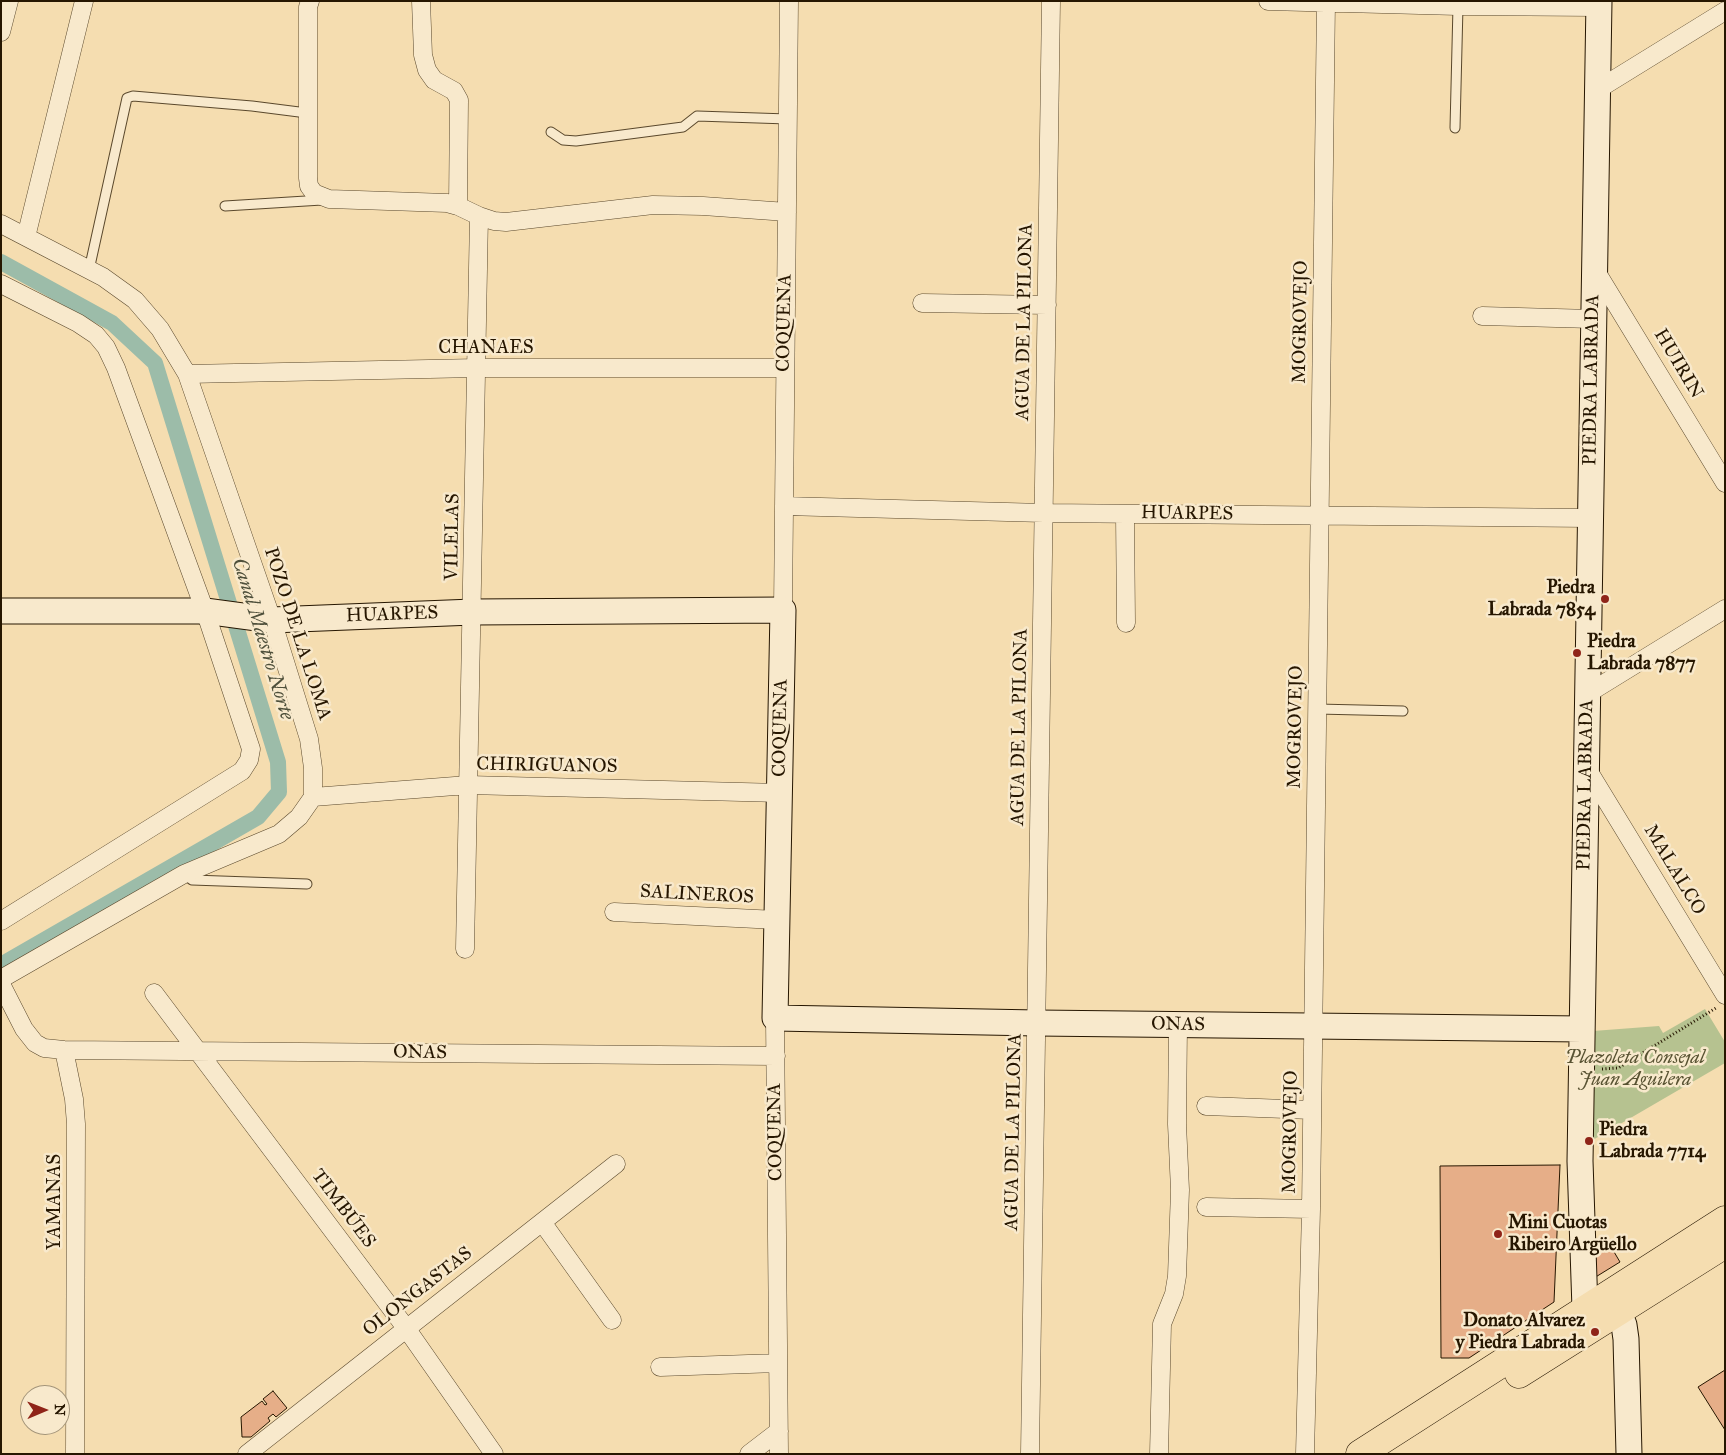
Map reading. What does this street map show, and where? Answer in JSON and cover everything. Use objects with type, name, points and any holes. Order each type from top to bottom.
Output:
[{"type":"main road","name":"PIEDRA LABRADA","points":[[1598,4],[1580,1161],[1602,1310],[1624,1325],[1626,1339],[1628,1454]]},
{"type":"main road","name":"HUARPES","points":[[1,611],[205,610],[272,620],[473,612],[783,610]]},
{"type":"main road","name":"COQUENA","points":[[775,1018],[783,610]]},
{"type":"main road","name":"ONAS","points":[[775,1018],[1037,1024],[1582,1029]]},
{"type":"main road","points":[[1392,1454],[1602,1310],[1725,1220]]},
{"type":"main road","points":[[1360,1454],[1602,1310],[1725,1244]]},
{"type":"street","points":[[1,32],[9,1]]},
{"type":"street","points":[[26,237],[84,1]]},
{"type":"street","points":[[421,1],[423,55],[427,70],[434,80],[454,91],[459,100],[458,206]]},
{"type":"street","name":"COQUENA","points":[[783,610],[789,1]]},
{"type":"street","name":"AGUA DE LA PILONA","points":[[1030,1454],[1051,1]]},
{"type":"street","points":[[1268,1],[1458,6],[1598,4]]},
{"type":"street","points":[[307,2],[309,186],[314,193],[329,199],[447,203],[494,221],[506,222],[653,206],[704,206],[787,212]]},
{"type":"street","name":"MOGROVEJO","points":[[1305,1454],[1311,1209],[1326,2]]},
{"type":"street","points":[[1597,90],[1725,11]]},
{"type":"street","name":"VILELAS","points":[[465,949],[480,216]]},
{"type":"street","name":"POZO DE LA LOMA","points":[[1,224],[103,277],[134,300],[160,329],[187,374],[272,620],[309,739],[313,768],[313,796]]},
{"type":"street","name":"HUIRIN","points":[[1594,267],[1725,483]]},
{"type":"street","points":[[1,284],[78,323],[96,335],[106,347],[116,368],[205,610],[251,749],[249,760],[242,771],[1,921]]},
{"type":"street","points":[[922,303],[1046,305]]},
{"type":"street","points":[[1482,316],[1593,319]]},
{"type":"street","name":"CHANAES","points":[[187,374],[477,368],[785,368]]},
{"type":"street","name":"HUARPES","points":[[784,506],[1044,513],[1590,518]]},
{"type":"street","points":[[1125,514],[1126,623]]},
{"type":"street","points":[[1587,694],[1725,609]]},
{"type":"street","name":"MALALCO","points":[[1586,766],[1721,1001]]},
{"type":"street","name":"CHIRIGUANOS","points":[[313,796],[468,785],[780,793]]},
{"type":"street","points":[[1,979],[184,874],[279,834],[299,817],[313,796]]},
{"type":"street","name":"SALINEROS","points":[[614,912],[777,920]]},
{"type":"street","points":[[1,984],[24,1029],[35,1042],[44,1048],[64,1050]]},
{"type":"street","name":"TIMBÚES","points":[[154,993],[406,1328],[494,1454]]},
{"type":"street","name":"COQUENA","points":[[775,1018],[779,1454]]},
{"type":"street","points":[[1159,1454],[1162,1324],[1174,1294],[1178,1276],[1180,1190],[1177,1124],[1178,1025]]},
{"type":"street","name":"ONAS","points":[[64,1050],[776,1056]]},
{"type":"street","name":"YAMANAS","points":[[64,1050],[74,1099],[76,1124],[75,1454]]},
{"type":"street","points":[[1206,1106],[1312,1110]]},
{"type":"street","name":"OLONGASTAS","points":[[247,1454],[616,1164]]},
{"type":"street","points":[[1206,1207],[1311,1209]]},
{"type":"street","points":[[542,1222],[612,1320]]},
{"type":"street","points":[[660,1367],[778,1363]]},
{"type":"street","points":[[749,1454],[779,1431]]},
{"type":"lane","points":[[1455,128],[1458,6]]},
{"type":"lane","points":[[89,270],[127,98],[133,96],[252,106],[307,114]]},
{"type":"lane","points":[[551,132],[564,140],[576,141],[683,127],[697,116],[788,118]]},
{"type":"lane","points":[[225,206],[329,199]]},
{"type":"lane","points":[[1317,709],[1404,711]]},
{"type":"lane","points":[[184,874],[192,880],[307,884]]},
{"type":"path","points":[[1581,1069],[1618,1068],[1721,1001]]},
{"type":"green space","name":"Plazoleta Consejal Juan Aguilera","points":[[1705,1009],[1725,1042],[1725,1063],[1591,1141],[1593,1031],[1659,1026],[1663,1033]]},
{"type":"building","name":"Mini Cuotas Ribeiro Argüello","points":[[1560,1165],[1554,1302],[1469,1358],[1441,1358],[1440,1166]]},
{"type":"building","points":[[1607,1240],[1620,1262],[1594,1278],[1595,1247]]},
{"type":"building","points":[[1725,1370],[1725,1430],[1698,1387]]},
{"type":"building","points":[[273,1391],[287,1408],[276,1417],[273,1414],[268,1418],[270,1421],[251,1437],[242,1437],[241,1417],[262,1401],[265,1405],[267,1404],[263,1399]]},
{"type":"waterway","name":"Canal Maestro Norte","points":[[1,262],[112,323],[155,363],[278,762],[279,792],[258,817],[1,965]]},
{"type":"place","name":"Piedra Labrada 7854","points":[[1605,599]]},
{"type":"place","name":"Piedra Labrada 7877","points":[[1577,653]]},
{"type":"place","name":"Piedra Labrada 7714","points":[[1589,1141]]},
{"type":"place","name":"Mini Cuotas Ribeiro Argüello","points":[[1498,1234]]},
{"type":"place","name":"Donato Alvarez y Piedra Labrada","points":[[1595,1332]]}]
